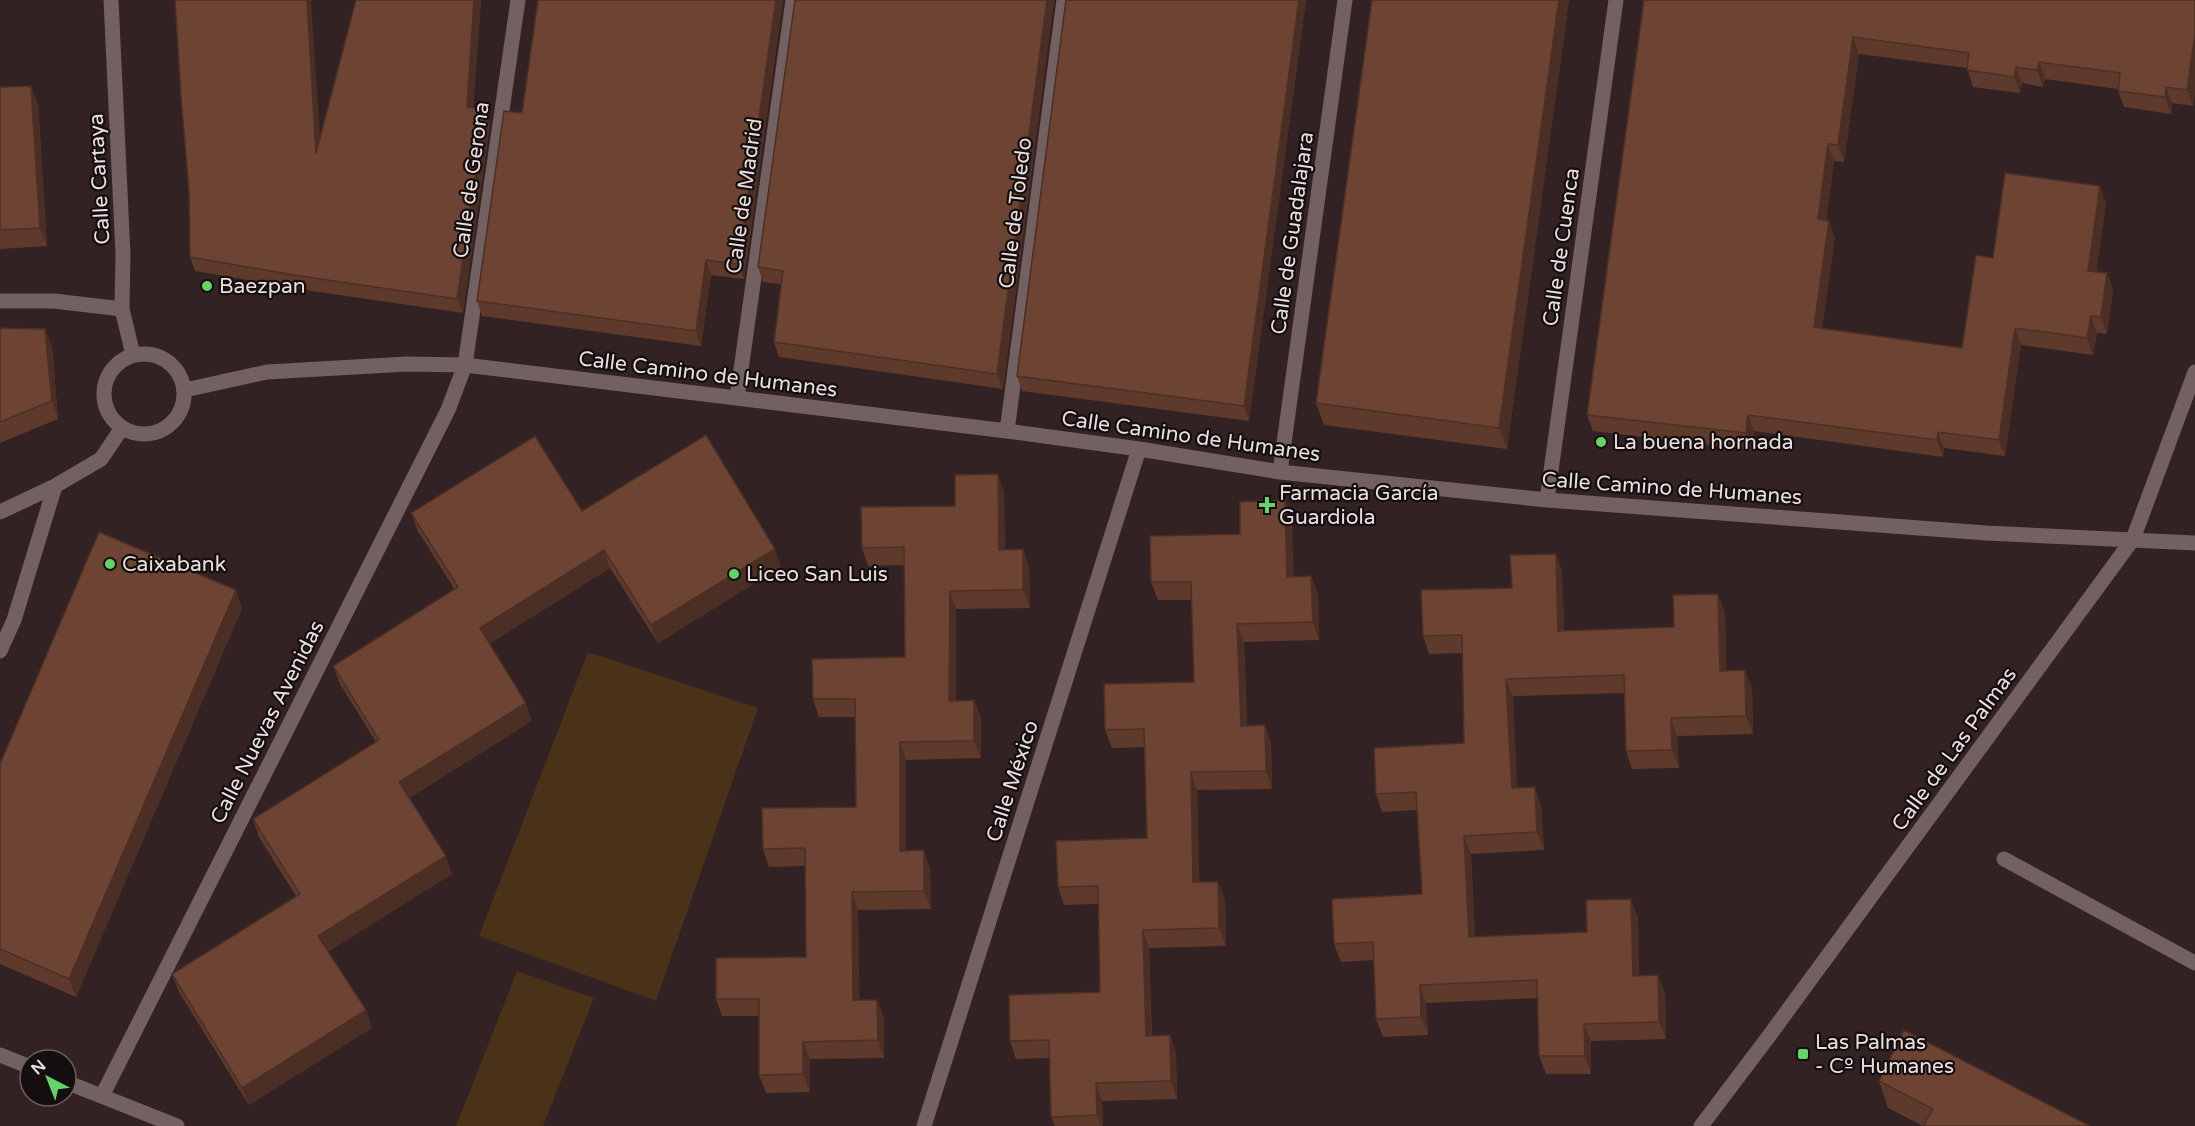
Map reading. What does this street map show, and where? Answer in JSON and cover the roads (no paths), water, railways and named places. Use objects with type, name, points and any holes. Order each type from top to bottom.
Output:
[{"type":"street","name":"Calle Cartaya","points":[[111,0],[123,254],[122,309],[133,354]]},
{"type":"street","name":"Calle de Gerona","points":[[465,365],[518,0]]},
{"type":"street","name":"Calle de Madrid","points":[[738,398],[793,0]]},
{"type":"street","name":"Calle de Toledo","points":[[1007,431],[1064,0]]},
{"type":"street","name":"Calle de Guadalajara","points":[[1280,472],[1346,0]]},
{"type":"street","name":"Calle de Cuenca","points":[[1547,500],[1616,0]]},
{"type":"street","points":[[0,301],[54,301],[122,309]]},
{"type":"street","points":[[133,354],[151,354],[167,360],[179,373],[184,390],[182,408],[172,423],[157,433],[139,435],[122,428],[110,418],[104,404],[103,388],[109,373],[119,362],[133,354]]},
{"type":"street","name":"Calle Camino de Humanes","points":[[184,390],[267,372],[407,364],[465,365],[1007,431],[1139,449],[1280,472],[1547,500],[1986,533],[2195,543]]},
{"type":"street","name":"Calle Nuevas Avenidas","points":[[102,1096],[448,410],[465,365]]},
{"type":"street","name":"Calle de Las Palmas","points":[[1701,1126],[1770,1036],[2133,539],[2195,372]]},
{"type":"street","points":[[0,512],[55,486],[101,459],[122,428]]},
{"type":"street","name":"Calle México","points":[[924,1126],[1139,449]]},
{"type":"street","points":[[0,651],[14,620],[55,486]]},
{"type":"street","points":[[2004,859],[2195,963]]},
{"type":"street","points":[[0,1055],[18,1062]]},
{"type":"street","points":[[78,1087],[177,1126]]},
{"type":"place","name":"Baezpan","points":[[207,286]]},
{"type":"place","name":"La buena hornada","points":[[1601,442]]},
{"type":"place","name":"Farmacia García Guardiola","points":[[1267,505]]},
{"type":"place","name":"Caixabank","points":[[110,564]]},
{"type":"place","name":"Liceo San Luis","points":[[734,574]]},
{"type":"place","name":"Las Palmas - Cº Humanes","points":[[1803,1054]]}]
